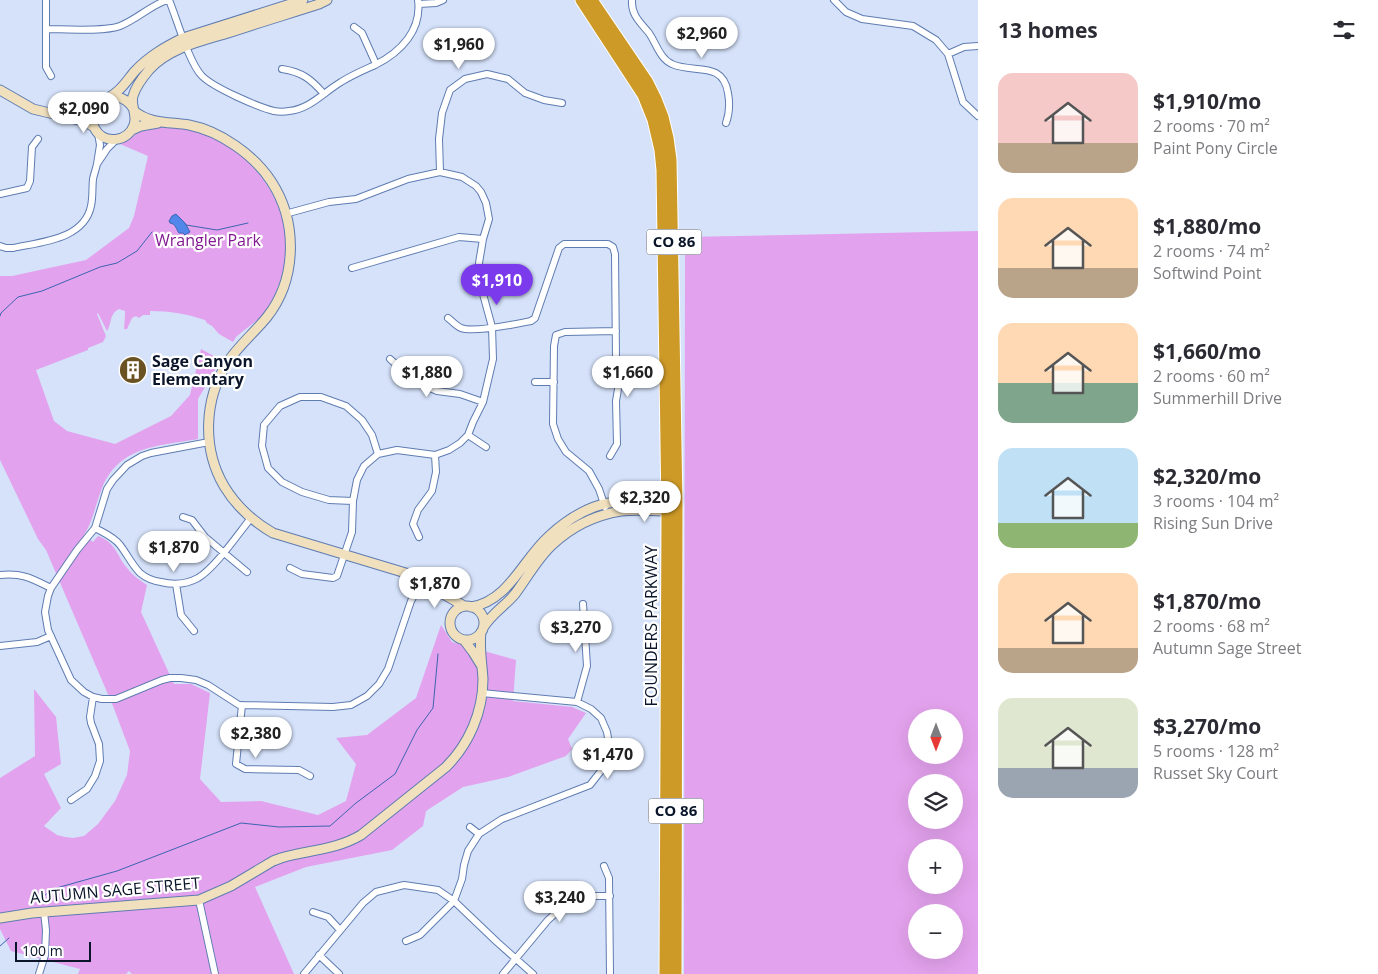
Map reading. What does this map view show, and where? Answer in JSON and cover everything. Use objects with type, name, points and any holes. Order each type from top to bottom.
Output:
[{"type":"highway","name":"FOUNDERS PARKWAY","points":[[580,0],[643,94],[653,120],[660,150],[662,170],[670,505],[676,974]]},
{"type":"highway","name":"FOUNDERS PARKWAY","points":[[592,0],[652,90],[660,108],[668,138],[671,160],[670,505],[665,974]]},
{"type":"street","points":[[46,0],[46,67],[51,76]]},
{"type":"street","points":[[46,30],[118,27],[157,4],[168,0],[196,68],[207,80],[226,91],[280,112],[306,107],[347,78],[395,53],[410,37],[415,27],[419,2],[443,0]]},
{"type":"street","points":[[59,115],[83,112],[94,108],[103,99],[122,89],[133,73],[156,52],[303,0]]},
{"type":"street","points":[[132,130],[135,121],[133,96],[140,82],[149,70],[185,42],[328,0]]},
{"type":"street","points":[[632,0],[631,7],[634,16],[649,34],[666,60],[671,64],[681,67],[716,72],[723,77],[728,87],[730,104],[730,113],[726,123]]},
{"type":"street","points":[[834,0],[846,12],[862,19],[913,26],[936,40],[948,54],[963,102],[978,116]]},
{"type":"street","points":[[354,28],[362,33],[376,64]]},
{"type":"street","points":[[948,54],[964,47],[978,46]]},
{"type":"street","points":[[282,68],[300,73],[324,94]]},
{"type":"street","points":[[440,172],[439,139],[442,113],[450,90],[465,79],[487,74],[508,79],[525,93],[544,100],[562,103]]},
{"type":"street","points":[[0,90],[26,106],[83,121],[106,139],[116,140]]},
{"type":"street","points":[[111,96],[124,99],[143,117],[160,122],[190,125],[225,138],[258,165],[271,181],[279,196],[285,214],[290,237],[290,259],[283,288],[268,316],[226,364],[216,386],[210,412],[209,442],[217,470],[229,494],[251,518],[273,533],[409,574],[439,592],[475,608],[482,615],[484,623],[482,630]]},
{"type":"street","points":[[94,108],[92,117],[100,145],[98,164]]},
{"type":"street","points":[[0,246],[13,248],[61,237],[75,230],[82,224],[91,208],[93,177],[107,149],[116,140],[132,130],[160,122]]},
{"type":"street","points":[[0,194],[27,188],[30,185],[32,147],[38,139]]},
{"type":"street","points":[[285,214],[329,202],[356,199],[408,179],[440,172],[462,177],[476,186],[486,203],[489,219],[479,263],[480,283],[492,327],[493,359],[483,402],[468,435],[460,443],[449,450],[435,455],[397,450],[378,454],[364,466],[357,480],[353,501],[352,532],[339,574],[333,578],[302,574],[290,568]]},
{"type":"street","points":[[352,268],[459,237],[483,239]]},
{"type":"street","points":[[448,318],[460,328],[476,329],[531,321],[535,318],[555,258],[564,244],[608,244],[613,247],[615,254],[616,359],[619,383],[616,401],[617,444],[610,456]]},
{"type":"street","points":[[606,514],[599,488],[589,471],[566,452],[558,439],[553,424],[554,346],[556,335],[565,332],[616,331]]},
{"type":"street","points":[[390,359],[416,382],[437,391],[460,394],[483,402]]},
{"type":"street","points":[[535,382],[554,382]]},
{"type":"street","points":[[353,501],[329,500],[302,492],[282,482],[268,468],[262,446],[264,425],[280,406],[300,397],[321,397],[346,406],[362,420],[372,435],[378,454]]},
{"type":"street","points":[[468,435],[486,447]]},
{"type":"street","points":[[209,442],[151,453],[127,465],[107,489],[95,528],[77,550],[51,588],[45,612],[48,630],[71,680],[84,692],[102,699],[116,699],[162,680],[181,678],[196,680],[208,685],[239,705],[333,707],[351,705],[367,696],[379,684],[388,669],[411,602],[422,581]]},
{"type":"street","points":[[419,538],[413,524],[418,510],[432,491],[436,472],[435,455]]},
{"type":"street","points":[[450,619],[455,611],[467,606],[484,604],[496,597],[548,536],[571,518],[594,507],[616,502],[670,505]]},
{"type":"street","points":[[464,640],[474,639],[492,616],[514,594],[551,545],[570,530],[606,514],[670,505]]},
{"type":"street","points":[[183,517],[192,520],[205,537],[247,572]]},
{"type":"street","points":[[95,528],[119,543],[141,574],[166,584],[176,584],[192,581],[200,577],[223,553],[251,518]]},
{"type":"street","points":[[0,575],[22,575],[51,588]]},
{"type":"street","points":[[176,584],[181,615],[194,631]]},
{"type":"street","points":[[439,592],[446,603],[451,630],[454,635],[464,640],[482,668]]},
{"type":"street","points":[[577,702],[587,666],[583,604]]},
{"type":"street","name":"AUTUMN SAGE STREET","points":[[0,918],[32,912],[198,900],[230,886],[281,858],[337,846],[361,836],[446,767],[454,759],[470,734],[477,718],[482,693],[480,643],[482,630]]},
{"type":"street","points":[[0,646],[37,642],[51,636]]},
{"type":"street","points":[[406,940],[420,935],[454,901],[462,879],[468,851],[479,834],[502,819],[590,785],[604,767],[610,750],[607,732],[601,718],[577,702],[482,693]]},
{"type":"street","points":[[72,800],[87,789],[95,776],[100,761],[99,744],[90,717],[93,697]]},
{"type":"street","points":[[242,705],[236,764],[245,769],[299,770],[310,776]]},
{"type":"street","points":[[470,827],[479,834]]},
{"type":"street","points":[[604,866],[610,878],[610,974]]},
{"type":"street","points":[[304,974],[363,903],[376,892],[404,884],[438,890],[454,901],[532,974]]},
{"type":"street","points":[[503,974],[548,920],[567,903],[590,896],[610,896]]},
{"type":"street","points":[[198,900],[215,974]]},
{"type":"street","points":[[39,974],[45,955],[46,930],[44,912]]},
{"type":"street","points":[[313,912],[328,917],[340,930]]},
{"type":"street","points":[[319,955],[339,974]]},
{"type":"green space","name":"Wrangler Park","points":[[151,126],[190,129],[211,136],[230,147],[248,161],[262,178],[274,196],[282,216],[286,238],[285,259],[280,281],[272,302],[262,316],[236,337],[233,342],[219,334],[205,320],[185,315],[150,311],[150,315],[132,318],[127,329],[124,329],[125,311],[119,309],[112,316],[107,331],[98,313],[106,336],[103,342],[88,348],[88,350],[36,370],[54,421],[67,431],[115,444],[171,416],[190,395],[201,349],[221,360],[198,399],[198,439],[140,451],[117,465],[108,476],[84,535],[93,542],[98,536],[109,542],[130,571],[147,585],[141,612],[174,684],[191,684],[210,693],[200,779],[221,802],[261,801],[318,815],[346,801],[356,764],[336,738],[367,735],[416,698],[441,625],[452,642],[516,660],[513,701],[572,707],[586,713],[568,739],[572,749],[566,756],[508,777],[463,787],[426,811],[423,826],[392,850],[306,867],[255,887],[294,974],[132,974],[129,971],[126,974],[78,974],[80,969],[11,951],[0,929],[0,778],[35,756],[34,689],[56,717],[61,764],[44,774],[61,808],[44,826],[57,835],[73,838],[84,836],[98,824],[115,801],[127,775],[130,751],[113,706],[46,550],[38,539],[0,460],[0,276],[12,276],[86,260],[129,228],[134,216],[148,156],[120,144]]},
{"type":"green space","points":[[978,231],[978,974],[684,974],[685,237]]},
{"type":"water","points":[[176,214],[185,223],[190,232],[185,235],[179,233],[169,221]]},
{"type":"waterway","points":[[186,225],[217,230],[248,223]]},
{"type":"waterway","points":[[0,316],[18,297],[42,291],[100,267],[117,263],[137,251],[152,232]]},
{"type":"waterway","points":[[41,900],[48,892],[60,887],[117,871],[241,823],[279,827],[330,826],[356,803],[395,774],[417,730],[433,708],[438,654]]},
{"type":"waterway","points":[[0,946],[9,938]]},
{"type":"place","name":"Sage Canyon Elementary","points":[[133,370]]}]
